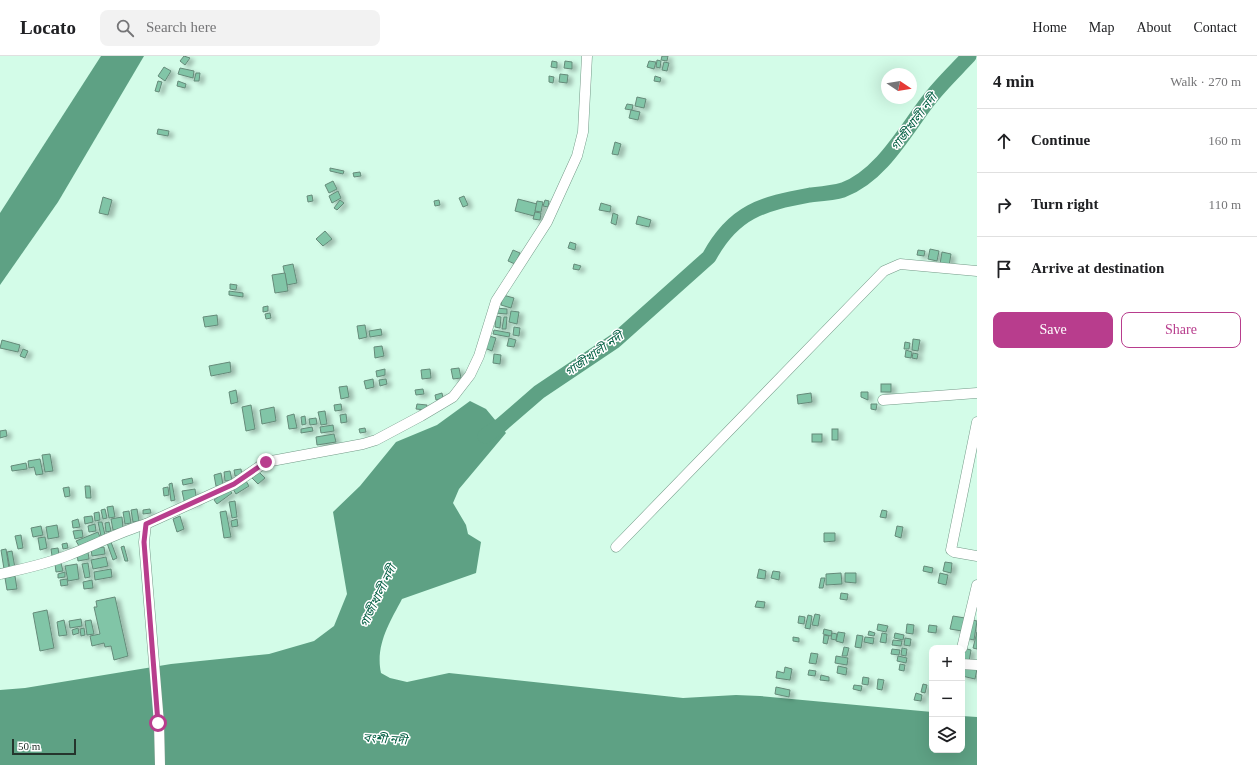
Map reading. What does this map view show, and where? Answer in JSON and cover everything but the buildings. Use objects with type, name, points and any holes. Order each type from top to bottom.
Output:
[{"type":"street","points":[[0,574],[32,567],[68,556],[121,532],[146,524],[234,484],[266,462],[363,444],[376,440],[453,397],[470,375],[479,356],[496,301],[547,222],[577,156],[583,132],[587,56]]},
{"type":"street","points":[[616,546],[884,271],[900,264],[977,271]]},
{"type":"street","points":[[883,400],[977,393]]},
{"type":"street","points":[[977,422],[951,550],[954,552],[977,556]]},
{"type":"street","points":[[146,524],[144,542],[160,765]]},
{"type":"street","points":[[963,645],[977,585]]},
{"type":"street","points":[[965,664],[977,665]]},
{"type":"water","points":[[101,56],[144,56],[58,202],[0,285],[0,213]]},
{"type":"water","name":"বংশী নদী","points":[[470,401],[486,409],[506,433],[459,489],[453,503],[466,525],[468,534],[481,542],[476,573],[402,599],[388,625],[382,643],[380,653],[381,673],[390,678],[407,682],[449,673],[683,698],[736,695],[760,696],[929,712],[929,753],[965,753],[965,716],[977,717],[977,765],[0,765],[0,690],[25,688],[171,664],[269,654],[314,641],[334,626],[347,594],[333,512],[360,486],[396,442],[437,425]]},
{"type":"waterway","name":"গাজীখালী নদী","points":[[485,436],[501,425],[539,392],[615,341],[709,257],[719,241],[739,220],[751,212],[777,202],[843,190],[857,183],[869,174],[881,164],[933,95],[969,56]]},
{"type":"route","points":[[158,723],[144,542],[146,524],[176,512],[234,484],[266,462]]}]
